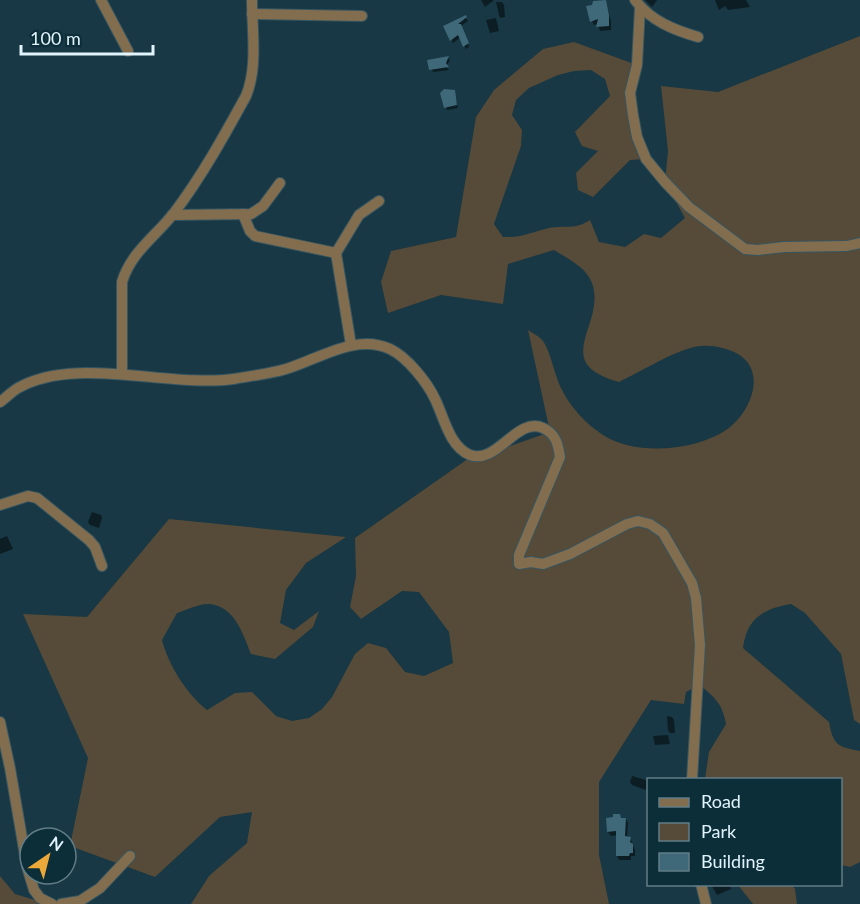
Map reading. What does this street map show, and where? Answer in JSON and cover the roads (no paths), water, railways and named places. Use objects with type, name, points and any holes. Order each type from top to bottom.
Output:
[{"type":"street","points":[[101,0],[128,51]]},
{"type":"street","points":[[122,373],[122,282],[125,271],[137,253],[172,214],[208,165],[251,84],[253,71],[252,0]]},
{"type":"street","points":[[638,3],[660,22],[698,37]]},
{"type":"street","points":[[638,3],[637,65],[630,93],[633,115],[637,137],[646,159],[665,182],[689,207],[745,249],[848,246],[860,243]]},
{"type":"street","points":[[252,14],[362,16]]},
{"type":"street","points":[[172,214],[251,214],[259,210],[280,183]]},
{"type":"street","points":[[351,345],[336,253],[359,215],[379,201]]},
{"type":"street","points":[[243,214],[250,231],[255,236],[336,253]]},
{"type":"street","points":[[0,402],[18,388],[42,379],[68,375],[122,373],[205,382],[234,379],[285,369],[361,343],[391,349],[408,361],[434,396],[451,437],[461,449],[472,456],[487,454],[528,427],[538,426],[548,430],[558,441],[560,457],[519,555],[519,564],[531,562],[543,564],[570,554],[639,520],[663,533],[692,583],[696,598],[700,645],[692,778]]},
{"type":"street","points":[[0,505],[28,496],[37,498],[89,540],[95,547],[102,566]]},
{"type":"street","points":[[0,722],[27,867],[34,890],[40,897],[52,904]]},
{"type":"street","points":[[61,904],[80,901],[100,888],[130,856]]},
{"type":"street","points":[[701,886],[706,904]]}]
